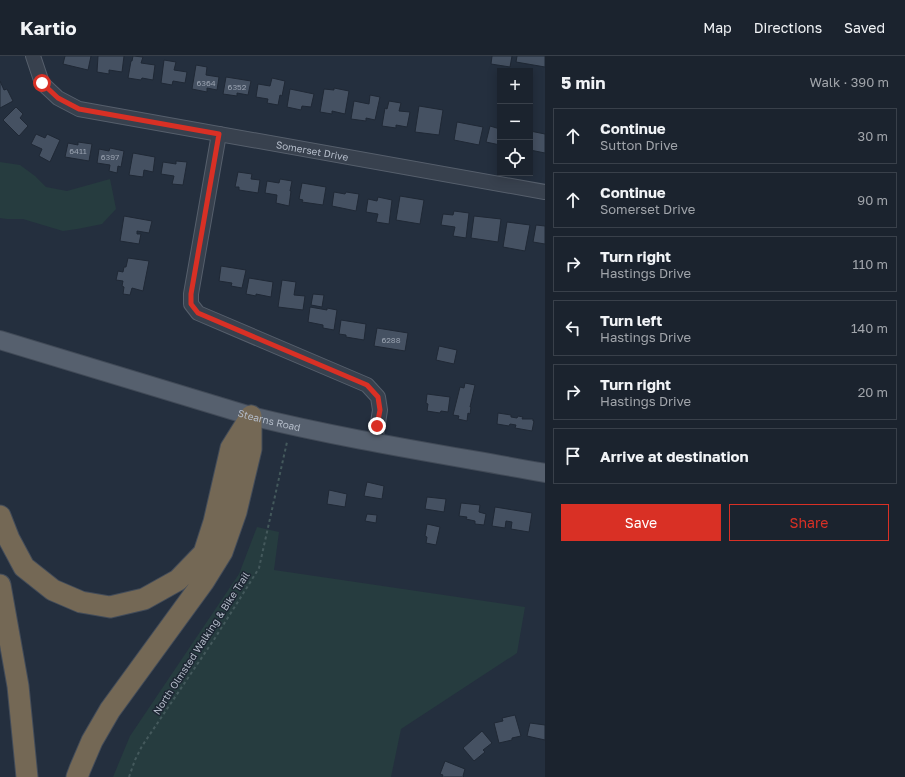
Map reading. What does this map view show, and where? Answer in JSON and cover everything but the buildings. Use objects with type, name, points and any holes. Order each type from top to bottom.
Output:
[{"type":"highway","points":[[0,516],[8,539],[24,567],[53,590],[81,602],[110,607],[144,599],[178,580],[204,553],[214,522],[232,448],[251,416]]},
{"type":"highway","points":[[77,777],[92,740],[110,710],[204,581],[222,552],[236,512],[251,448],[251,416]]},
{"type":"highway","points":[[0,585],[18,686],[27,777]]},
{"type":"main road","name":"Stearns Road","points":[[0,340],[251,416],[337,436],[545,473]]},
{"type":"street","name":"Somerset Drive","points":[[33,56],[42,83],[58,98],[79,109],[545,192]]},
{"type":"street","points":[[219,134],[191,294],[191,304],[198,313],[367,385],[378,397],[380,410],[375,442]]},
{"type":"path","name":"North Olmsted Walking & Bike Trail","points":[[129,777],[142,746],[219,632],[259,568],[287,442]]},
{"type":"green space","points":[[0,162],[20,165],[35,176],[46,187],[67,191],[110,179],[116,209],[102,224],[63,231],[23,219],[0,218]]},
{"type":"green space","points":[[257,527],[279,532],[274,570],[525,607],[517,653],[401,729],[391,777],[113,777],[130,736],[239,574]]},
{"type":"route","points":[[42,83],[58,98],[79,109],[219,134],[191,294],[191,304],[198,313],[367,385],[378,397],[380,410],[377,426]]}]
